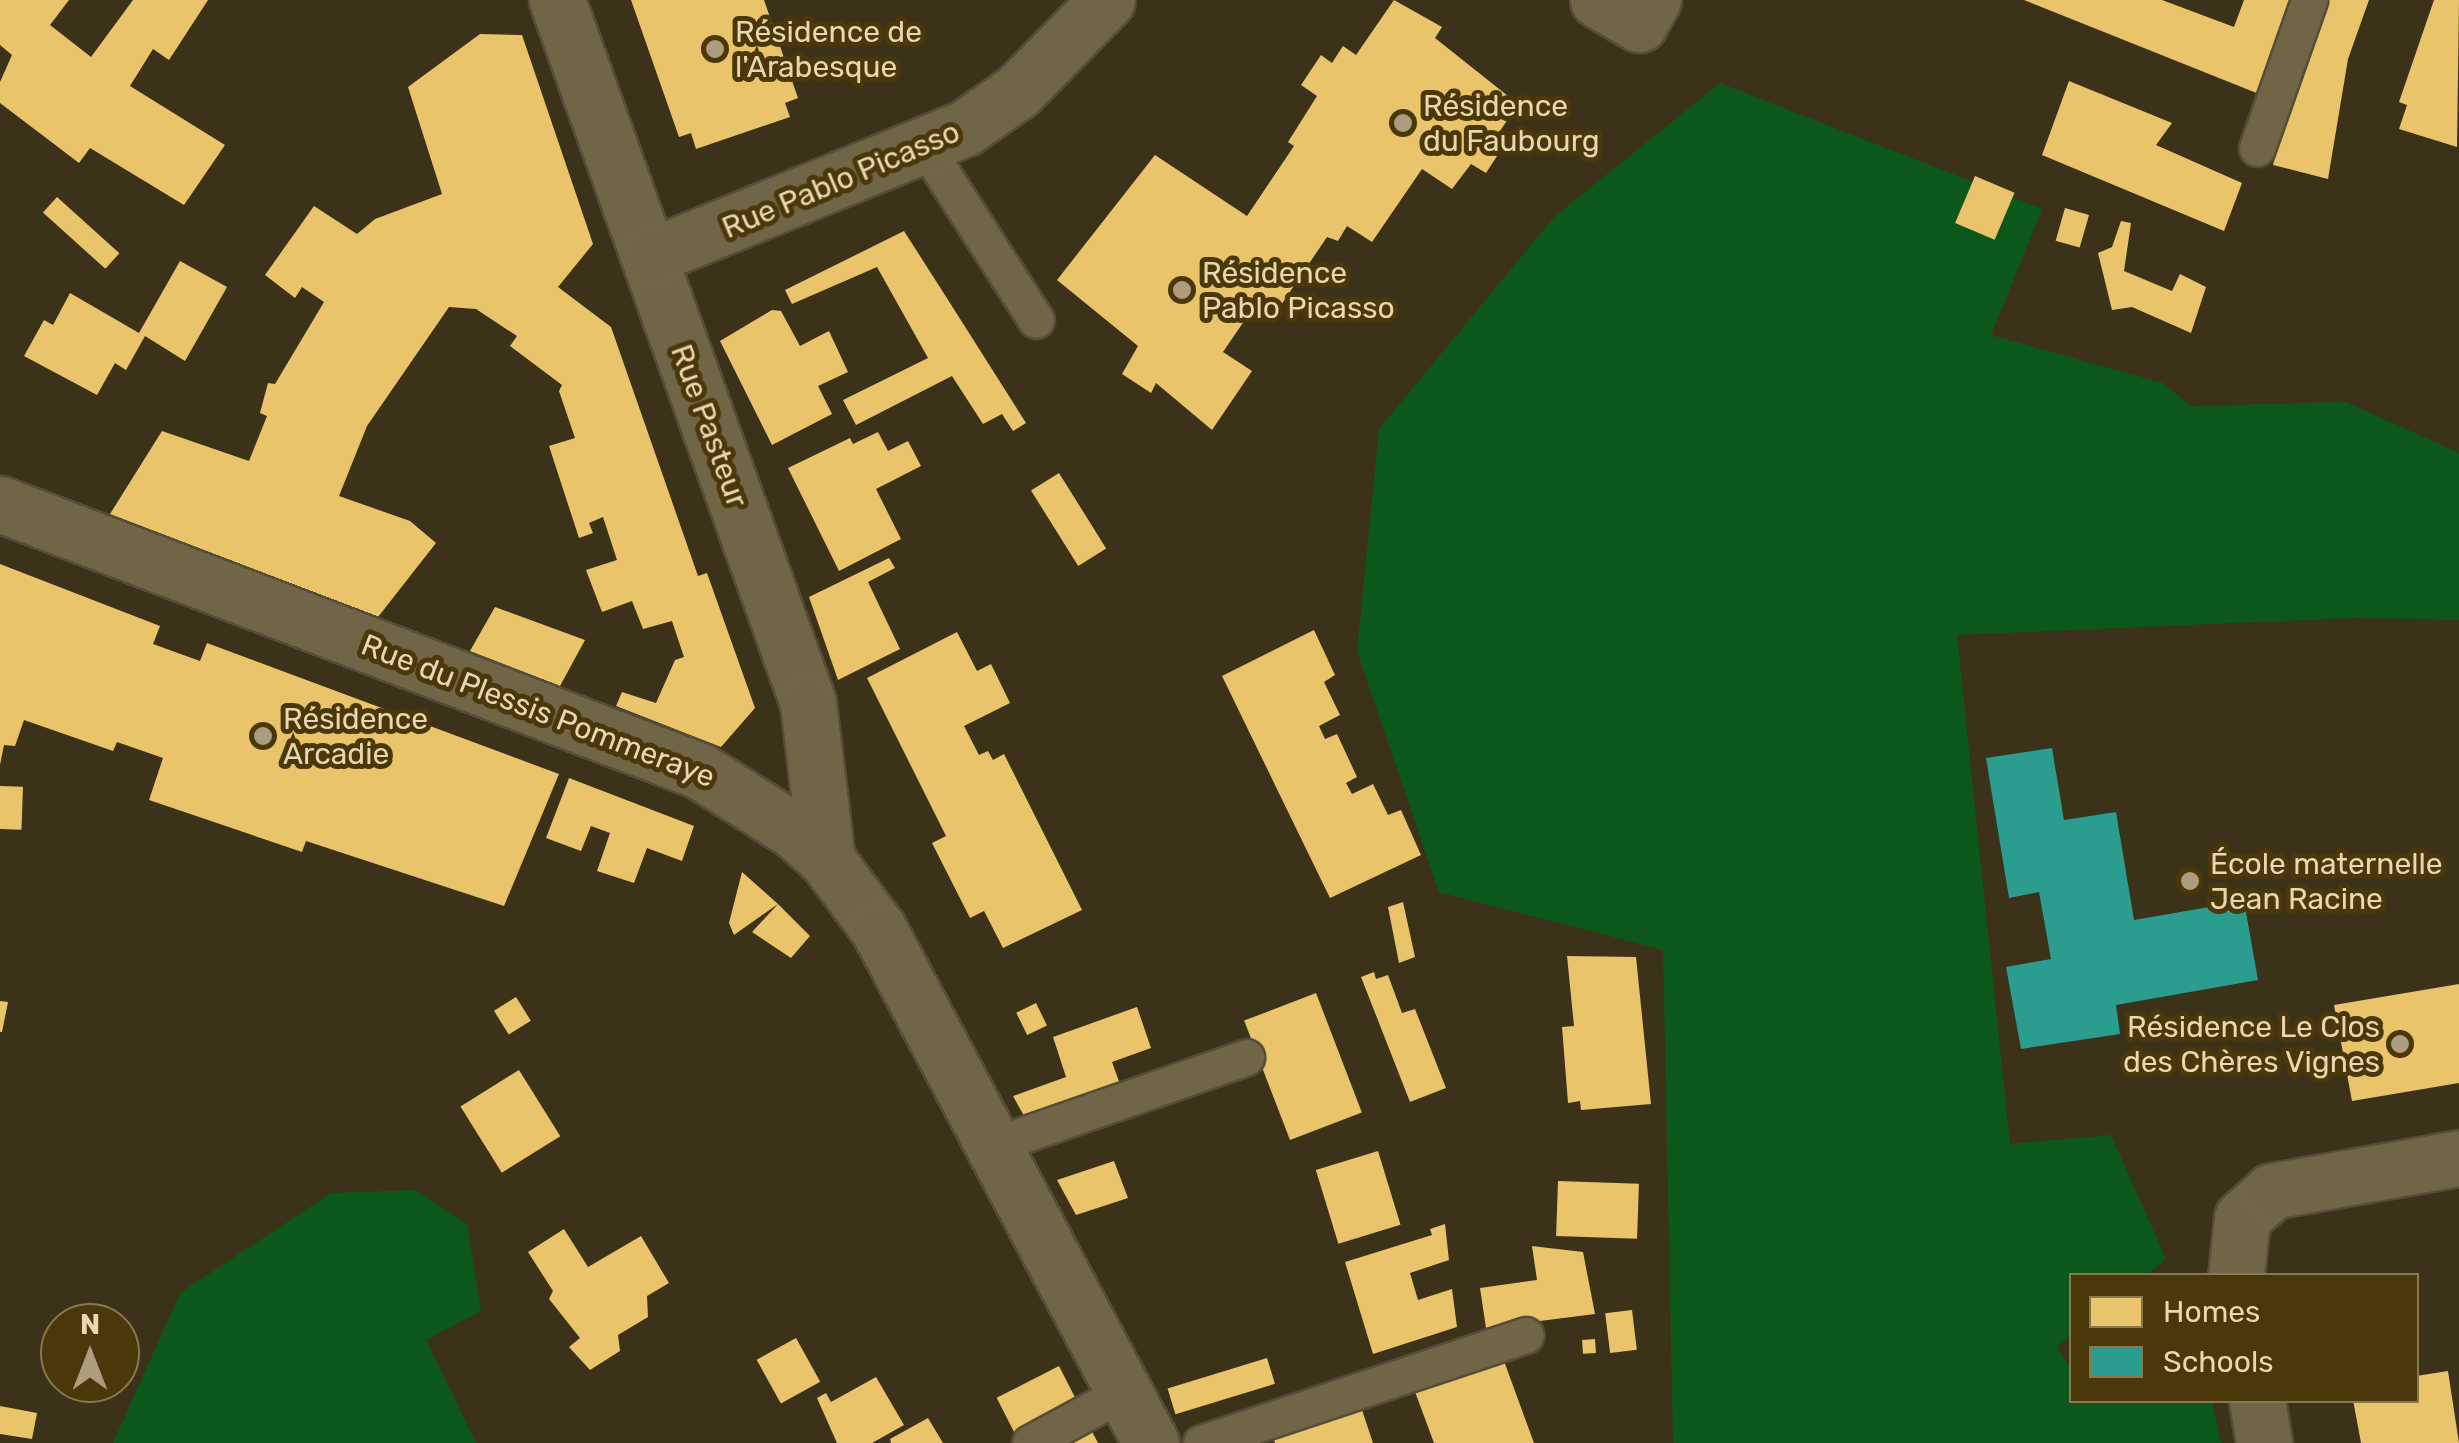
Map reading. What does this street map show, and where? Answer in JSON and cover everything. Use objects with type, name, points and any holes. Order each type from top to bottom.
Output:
[{"type":"street","name":"Rue Pasteur","points":[[556,0],[808,703],[827,860]]},
{"type":"street","name":"Rue Pablo Picasso","points":[[649,258],[926,148],[1005,102],[1107,0]]},
{"type":"street","points":[[1598,0],[1639,24],[1652,0]]},
{"type":"street","name":"Rue du Plessis Pommeraye","points":[[0,504],[700,771],[765,810],[827,860],[879,930],[1151,1443]]},
{"type":"street","points":[[2236,1273],[2242,1218],[2272,1192],[2459,1158]]},
{"type":"street","points":[[2257,1403],[2264,1443]]},
{"type":"lane","points":[[2257,148],[2309,0]]},
{"type":"lane","points":[[926,148],[1036,320]]},
{"type":"lane","points":[[994,1145],[1246,1056]]},
{"type":"lane","points":[[1201,1443],[1525,1335]]},
{"type":"lane","points":[[1030,1443],[1124,1392]]},
{"type":"green space","points":[[1720,83],[2042,209],[1991,335],[2163,383],[2191,406],[2346,402],[2459,453],[2459,620],[2355,618],[1957,635],[2010,1144],[2111,1135],[2166,1259],[2148,1273],[2069,1273],[2069,1337],[2057,1347],[2069,1366],[2069,1403],[2212,1403],[2221,1443],[1673,1443],[1663,950],[1439,892],[1357,651],[1379,429],[1554,217]]},
{"type":"green space","points":[[416,1190],[467,1224],[481,1311],[426,1340],[476,1443],[113,1443],[131,1403],[140,1403],[140,1383],[180,1293],[331,1193]]},
{"type":"building: Homes","points":[[0,0],[69,0],[50,25],[91,57],[133,0],[208,0],[169,60],[153,49],[130,86],[225,145],[184,205],[90,148],[79,163],[0,103],[0,82],[12,55],[0,45]]},
{"type":"building: Homes","name":"Résidence de l'Arabesque","points":[[631,0],[764,0],[798,98],[785,103],[790,117],[696,149],[691,133],[679,137]]},
{"type":"building: Homes","points":[[1394,0],[1442,27],[1435,38],[1518,104],[1490,146],[1499,153],[1486,173],[1471,164],[1452,189],[1422,169],[1372,242],[1347,226],[1338,241],[1327,237],[1279,308],[1268,301],[1258,314],[1251,311],[1223,352],[1252,371],[1212,430],[1156,383],[1151,393],[1122,374],[1138,346],[1057,280],[1155,155],[1247,216],[1294,146],[1288,142],[1317,96],[1301,85],[1321,55],[1332,63],[1343,46],[1356,55]]},
{"type":"building: Homes","points":[[2024,0],[2162,0],[2234,27],[2244,0],[2293,0],[2259,94]]},
{"type":"building: Homes","points":[[2317,0],[2369,0],[2348,59],[2328,179],[2273,165]]},
{"type":"building: Homes","points":[[2434,0],[2459,0],[2457,147],[2399,129],[2407,105],[2399,102]]},
{"type":"building: Homes","points":[[480,34],[522,35],[593,244],[558,287],[611,327],[698,576],[707,573],[755,708],[721,747],[616,706],[622,692],[656,703],[675,660],[684,657],[672,621],[643,629],[632,601],[602,612],[586,570],[617,560],[603,517],[589,523],[593,533],[579,538],[549,446],[575,438],[559,391],[562,385],[510,346],[517,336],[476,309],[449,307],[367,426],[339,496],[410,521],[436,543],[378,617],[110,514],[162,431],[249,461],[267,416],[260,413],[268,383],[275,384],[324,302],[302,287],[295,298],[265,275],[314,206],[357,234],[375,219],[442,194],[408,87]]},
{"type":"building: Homes","points":[[2069,81],[2172,123],[2156,145],[2242,183],[2224,231],[2042,155]]},
{"type":"building: Homes","points":[[1975,176],[2015,193],[1995,240],[1955,223]]},
{"type":"building: Homes","points":[[57,197],[119,253],[105,269],[43,213]]},
{"type":"building: Homes","points":[[2065,208],[2089,215],[2080,248],[2056,241]]},
{"type":"building: Homes","points":[[2121,221],[2131,223],[2124,271],[2172,291],[2180,274],[2206,287],[2191,333],[2132,307],[2112,310],[2098,253],[2112,247]]},
{"type":"building: Homes","points":[[904,231],[1026,423],[1013,431],[1002,414],[983,424],[952,376],[856,425],[843,400],[928,358],[877,267],[792,304],[785,290]]},
{"type":"building: Homes","points":[[180,261],[227,287],[185,361],[145,336],[126,370],[115,363],[97,395],[24,356],[44,320],[53,325],[70,293],[139,333]]},
{"type":"building: Homes","points":[[772,310],[781,311],[800,346],[829,331],[848,372],[818,386],[832,414],[772,445],[720,341]]},
{"type":"building: Homes","points":[[878,432],[888,451],[908,441],[921,466],[876,489],[901,539],[839,571],[788,468],[850,438],[853,444]]},
{"type":"building: Homes","points":[[1059,473],[1106,548],[1078,566],[1031,490]]},
{"type":"building: Homes","points":[[889,558],[895,568],[868,582],[900,649],[838,680],[809,597]]},
{"type":"building: Homes","name":"Résidence Arcadie","points":[[0,564],[160,626],[153,644],[200,661],[207,643],[559,774],[504,906],[306,841],[302,852],[149,800],[163,758],[117,742],[113,751],[24,720],[15,746],[4,745],[0,765]]},
{"type":"building: Homes","points":[[495,607],[585,640],[560,686],[470,651]]},
{"type":"building: Homes","points":[[1314,630],[1335,675],[1324,682],[1340,715],[1319,726],[1325,739],[1337,734],[1357,777],[1346,783],[1352,794],[1373,784],[1388,815],[1401,810],[1421,855],[1330,898],[1222,676]]},
{"type":"building: Homes","points":[[957,632],[977,671],[991,664],[1010,703],[964,726],[979,755],[988,751],[993,760],[1004,754],[1082,910],[1003,948],[984,911],[970,918],[932,843],[946,836],[867,678]]},
{"type":"building: Homes","points":[[569,778],[694,826],[682,861],[647,848],[634,883],[597,871],[610,833],[591,826],[581,851],[546,838]]},
{"type":"building: Homes","points":[[0,786],[23,787],[21,830],[0,829]]},
{"type":"building: Homes","points":[[742,872],[778,904],[734,935],[729,923]]},
{"type":"building: Homes","points":[[1403,902],[1415,957],[1399,963],[1388,907]]},
{"type":"building: Homes","points":[[778,904],[810,936],[791,958],[752,932]]},
{"type":"building: Homes","points":[[1567,956],[1636,957],[1651,1104],[1581,1110],[1580,1101],[1568,1103],[1562,1027],[1574,1026]]},
{"type":"building: Homes","points":[[1374,972],[1376,979],[1388,975],[1402,1013],[1415,1009],[1446,1088],[1410,1102],[1361,977]]},
{"type":"building: Homes","name":"Résidence Le Clos des Chères Vignes","points":[[2459,984],[2459,1083],[2352,1101],[2334,1005]]},
{"type":"building: Homes","points":[[1316,993],[1362,1112],[1290,1140],[1244,1021]]},
{"type":"building: Homes","points":[[516,997],[531,1021],[509,1035],[494,1011]]},
{"type":"building: Homes","points":[[0,1001],[8,1002],[2,1032],[0,1032]]},
{"type":"building: Homes","points":[[1036,1003],[1047,1025],[1027,1035],[1016,1013]]},
{"type":"building: Homes","points":[[1137,1007],[1151,1048],[1112,1062],[1121,1087],[1028,1123],[1013,1096],[1066,1077],[1053,1037]]},
{"type":"building: Homes","points":[[519,1070],[560,1136],[502,1173],[460,1107]]},
{"type":"building: Homes","points":[[1378,1151],[1401,1225],[1338,1244],[1316,1170]]},
{"type":"building: Homes","points":[[1114,1161],[1128,1198],[1076,1215],[1057,1180]]},
{"type":"building: Homes","points":[[1558,1181],[1639,1184],[1637,1239],[1556,1236]]},
{"type":"building: Homes","points":[[1445,1224],[1449,1260],[1410,1273],[1418,1300],[1452,1289],[1457,1327],[1373,1354],[1345,1262],[1432,1235],[1430,1229]]},
{"type":"building: Homes","points":[[564,1229],[588,1267],[641,1236],[669,1283],[647,1296],[648,1317],[618,1335],[620,1351],[590,1370],[569,1347],[580,1338],[549,1299],[553,1291],[528,1252]]},
{"type":"building: Homes","points":[[1532,1246],[1583,1252],[1595,1314],[1486,1328],[1480,1288],[1537,1280]]},
{"type":"building: Homes","points":[[1632,1310],[1637,1350],[1610,1353],[1605,1313]]},
{"type":"building: Homes","points":[[796,1338],[820,1382],[781,1404],[757,1360]]},
{"type":"building: Homes","points":[[1595,1339],[1596,1353],[1583,1354],[1582,1340]]},
{"type":"building: Homes","points":[[1267,1358],[1275,1384],[1175,1414],[1168,1388]]},
{"type":"building: Homes","points":[[1504,1361],[1534,1443],[1434,1443],[1414,1389]]},
{"type":"building: Homes","points":[[1059,1366],[1081,1410],[1019,1441],[997,1398]]},
{"type":"building: Homes","points":[[2448,1371],[2459,1443],[2361,1443],[2354,1403],[2419,1403],[2419,1376]]},
{"type":"building: Homes","points":[[876,1377],[904,1425],[872,1443],[837,1443],[817,1398],[826,1393],[831,1402]]},
{"type":"building: Homes","points":[[0,1406],[37,1413],[32,1439],[0,1434]]},
{"type":"building: Homes","points":[[1361,1407],[1373,1443],[1275,1443],[1273,1437]]},
{"type":"building: Homes","points":[[928,1418],[943,1443],[891,1443],[890,1439]]},
{"type":"building: Homes","points":[[1085,1418],[1098,1443],[1037,1443]]},
{"type":"building: Schools","points":[[2052,748],[2064,820],[2116,812],[2134,920],[2244,901],[2258,980],[2116,1005],[2120,1034],[2021,1049],[2006,967],[2051,959],[2039,892],[2009,898],[1986,758]]},
{"type":"place","name":"Résidence de l'Arabesque","points":[[715,49]]},
{"type":"place","name":"Résidence du Faubourg","points":[[1403,123]]},
{"type":"place","name":"Résidence Pablo Picasso","points":[[1182,290]]},
{"type":"place","name":"Résidence Arcadie","points":[[263,736]]},
{"type":"place","name":"École maternelle Jean Racine","points":[[2190,881]]},
{"type":"place","name":"Résidence Le Clos des Chères Vignes","points":[[2400,1044]]}]
